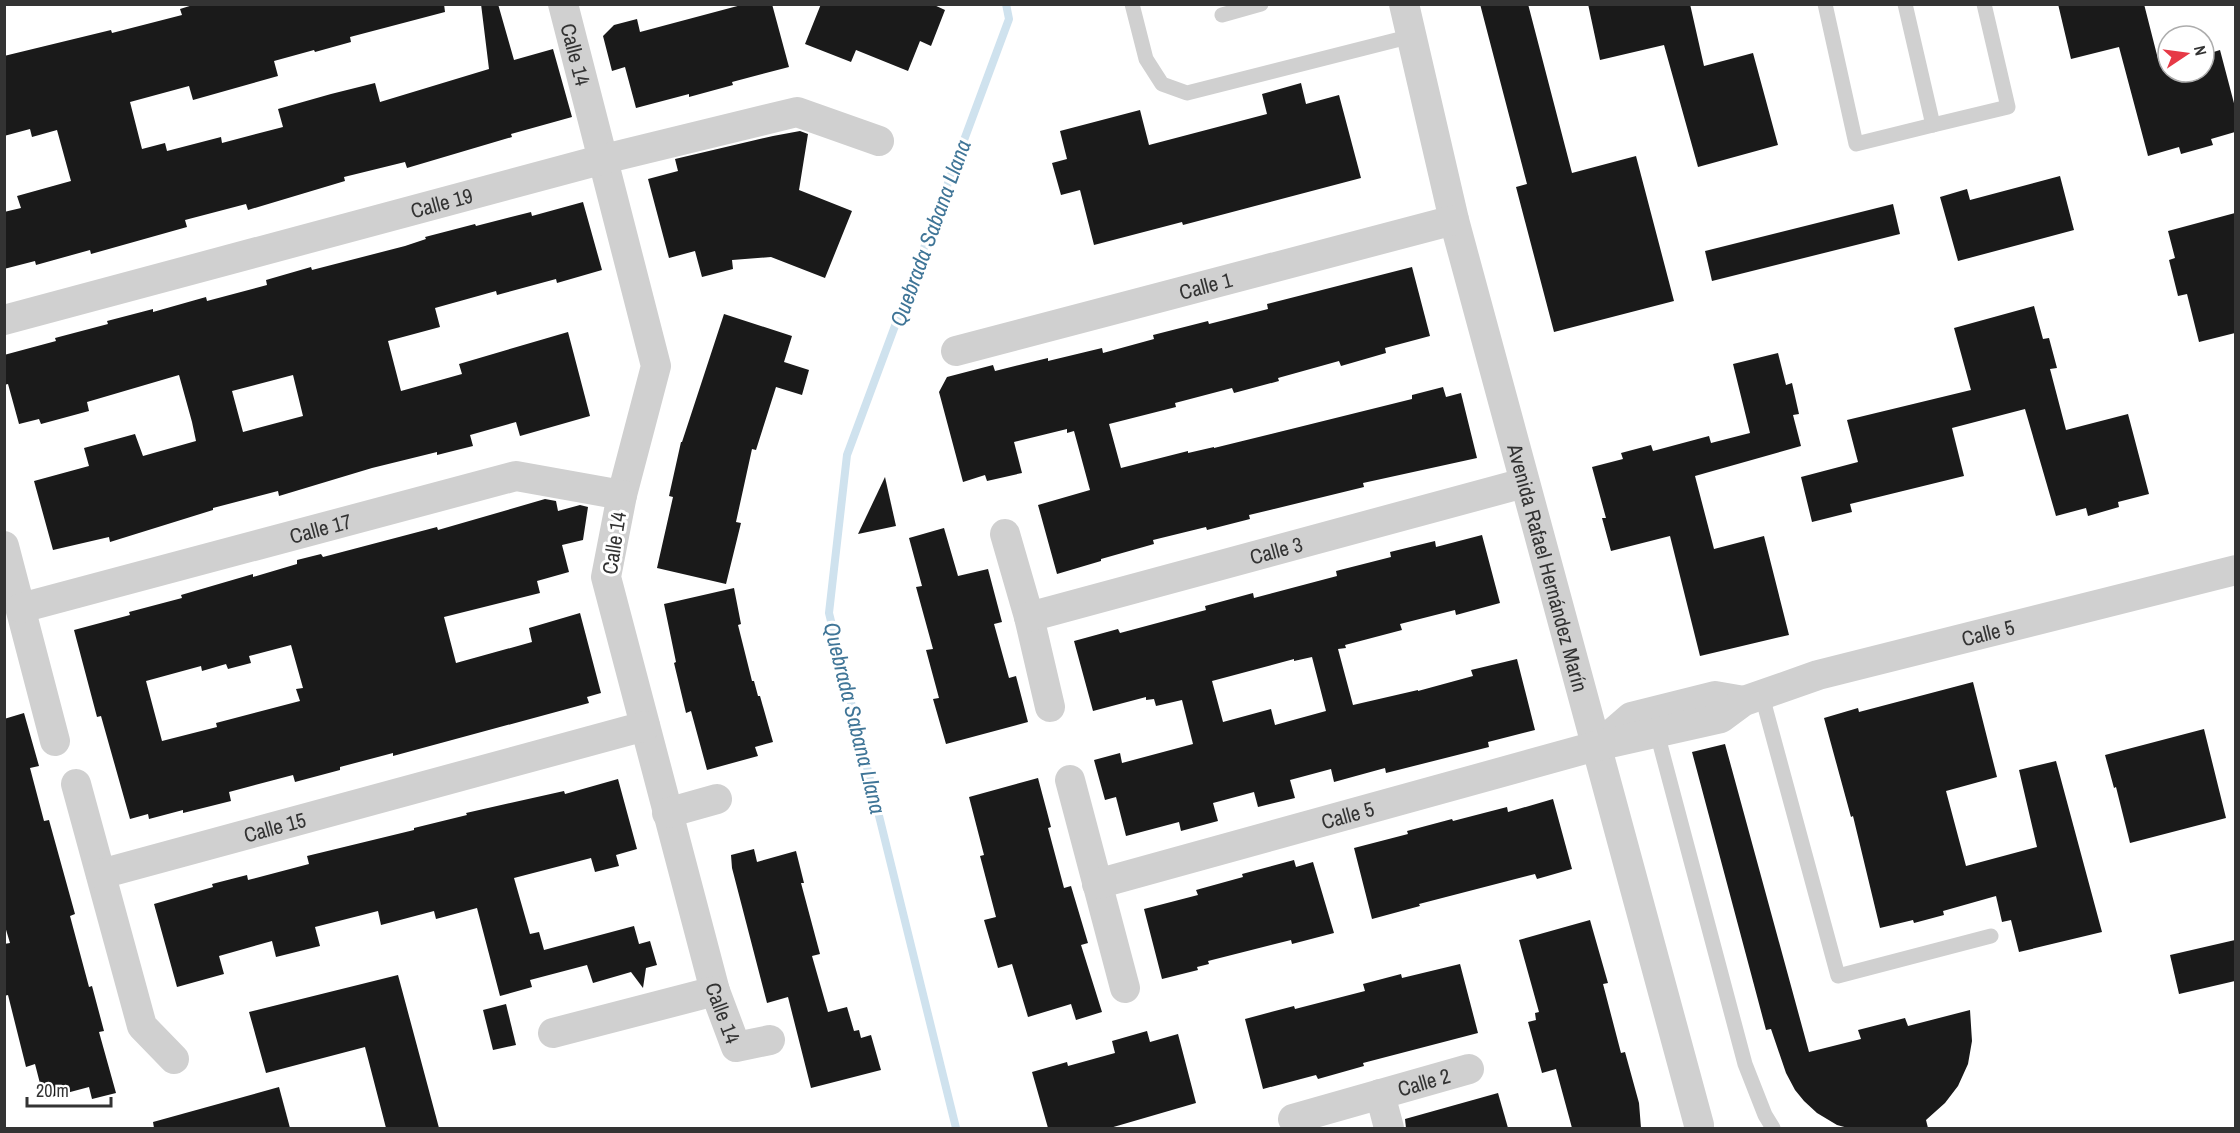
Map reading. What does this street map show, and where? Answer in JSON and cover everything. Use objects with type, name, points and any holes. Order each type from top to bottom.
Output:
[{"type":"street","name":"Calle 14","points":[[563,4],[656,366],[622,495],[606,577],[715,991],[736,1047],[770,1040]]},
{"type":"street","name":"Avenida Rafael Hernández Marín","points":[[1404,4],[1454,220],[1699,1128]]},
{"type":"street","name":"Calle 19","points":[[4,320],[604,159],[797,112],[879,141]]},
{"type":"street","name":"Calle 1","points":[[956,351],[1454,220]]},
{"type":"street","name":"Calle 17","points":[[21,608],[516,476],[622,495]]},
{"type":"street","name":"Calle 3","points":[[1029,617],[1524,483]]},
{"type":"street","points":[[1005,534],[1029,617],[1050,707]]},
{"type":"street","points":[[4,546],[55,741]]},
{"type":"street","name":"Calle 5","points":[[1097,884],[1596,746],[1721,718],[1753,699],[1818,675],[2235,570]]},
{"type":"street","name":"Calle 5","points":[[1596,746],[1631,717],[1715,696],[1753,699]]},
{"type":"street","name":"Calle 15","points":[[101,874],[645,726]]},
{"type":"street","points":[[1070,780],[1125,988]]},
{"type":"street","points":[[76,784],[142,1026],[174,1059]]},
{"type":"street","points":[[667,813],[717,799]]},
{"type":"street","points":[[553,1033],[715,991]]},
{"type":"street","name":"Calle 2","points":[[1293,1119],[1469,1069]]},
{"type":"street","name":"Calle 2","points":[[1380,1094],[1389,1128]]},
{"type":"lane","points":[[1132,4],[1146,59],[1162,84],[1187,93],[1412,36]]},
{"type":"lane","points":[[1222,15],[1261,4]]},
{"type":"lane","points":[[1825,4],[1856,144],[2008,107],[1984,4]]},
{"type":"lane","points":[[1905,4],[1933,125]]},
{"type":"lane","points":[[1753,699],[1838,976],[1991,936]]},
{"type":"lane","points":[[1657,733],[1745,1064],[1765,1115],[1773,1128]]},
{"type":"building","points":[[196,4],[444,4],[445,12],[350,37],[351,42],[274,61],[278,76],[193,100],[189,86],[130,102],[142,149],[165,143],[167,151],[221,137],[222,143],[283,127],[278,109],[331,94],[375,83],[380,102],[489,69],[481,4],[498,4],[514,60],[553,49],[572,117],[407,168],[405,162],[344,177],[345,181],[248,210],[246,204],[185,220],[187,227],[91,254],[90,250],[36,265],[35,261],[4,269],[4,212],[21,208],[17,196],[71,181],[57,130],[32,137],[30,129],[4,136],[4,56],[111,30],[112,33],[182,15],[180,9]]},
{"type":"building","points":[[745,4],[772,4],[789,67],[732,82],[733,85],[689,97],[689,94],[636,108],[625,67],[612,71],[603,36],[614,25],[637,19],[640,32]]},
{"type":"building","points":[[821,4],[932,4],[945,10],[931,46],[920,41],[908,71],[856,50],[851,62],[805,44]]},
{"type":"building","points":[[1480,4],[1528,4],[1572,173],[1636,156],[1674,301],[1554,332],[1516,187],[1527,184]]},
{"type":"building","points":[[1588,4],[1690,4],[1704,66],[1753,53],[1778,145],[1698,167],[1664,45],[1600,60]]},
{"type":"building","points":[[2058,4],[2144,4],[2156,51],[2156,84],[2216,84],[2216,51],[2220,50],[2235,107],[2235,132],[2211,139],[2213,145],[2181,154],[2179,147],[2148,156],[2119,47],[2071,59]]},
{"type":"building","points":[[1301,83],[1306,104],[1339,95],[1361,178],[1183,225],[1182,222],[1094,245],[1080,190],[1061,195],[1052,163],[1067,159],[1060,131],[1140,110],[1149,145],[1267,114],[1262,94]]},
{"type":"building","points":[[800,131],[808,134],[799,190],[852,211],[825,278],[771,257],[732,260],[733,269],[702,277],[695,251],[669,258],[648,179],[678,171],[675,159]]},
{"type":"building","points":[[2060,176],[2074,230],[1958,261],[1940,197],[1967,189],[1970,200]]},
{"type":"building","points":[[583,202],[602,270],[557,283],[556,279],[497,295],[496,291],[435,308],[440,327],[388,341],[401,391],[462,374],[459,364],[568,332],[590,416],[520,436],[516,422],[470,435],[473,446],[372,468],[279,496],[278,491],[213,508],[213,510],[110,542],[109,537],[53,550],[34,481],[89,466],[84,448],[135,434],[143,456],[196,441],[192,422],[179,375],[87,402],[89,411],[41,424],[39,419],[19,424],[8,384],[4,385],[4,355],[108,324],[107,321],[153,309],[153,312],[206,297],[207,301],[267,285],[266,280],[311,267],[312,270],[405,246],[426,239],[425,237],[475,224],[476,226],[531,212],[532,216]],"holes":[[[293,375],[303,416],[243,432],[232,391]]]},
{"type":"building","points":[[1893,204],[1900,234],[1712,281],[1705,251]]},
{"type":"building","points":[[2235,213],[2235,333],[2199,342],[2187,294],[2178,296],[2169,260],[2175,258],[2168,231]]},
{"type":"building","points":[[1412,267],[1430,336],[1385,348],[1386,353],[1341,366],[1339,361],[1278,378],[1279,381],[1234,393],[1232,388],[1175,403],[1176,407],[1109,424],[1121,468],[1188,451],[1188,453],[1214,448],[1412,399],[1412,395],[1443,387],[1446,397],[1461,393],[1477,458],[1363,483],[1364,487],[1249,515],[1250,519],[1153,540],[1154,544],[1057,574],[1038,505],[1090,490],[1074,431],[1067,433],[1067,429],[1014,442],[1022,473],[987,481],[985,475],[963,482],[939,392],[947,377],[993,365],[995,371],[1102,348],[1103,353],[1154,339],[1153,335],[1268,309],[1267,304]]},
{"type":"building","points":[[2034,306],[2043,339],[2049,338],[2057,368],[2050,369],[2066,430],[2128,414],[2149,494],[2118,502],[2119,507],[2088,516],[2086,508],[2056,516],[2025,409],[1952,428],[1964,476],[1850,504],[1852,512],[1812,522],[1801,477],[1858,462],[1847,420],[1971,390],[1954,328]]},
{"type":"building","points":[[724,314],[792,336],[784,362],[809,370],[802,395],[776,387],[756,450],[752,449],[736,522],[741,523],[726,584],[657,568],[673,497],[669,496],[681,442]]},
{"type":"building","points":[[1778,353],[1786,385],[1792,383],[1799,414],[1793,415],[1801,446],[1695,476],[1714,549],[1764,536],[1789,635],[1700,656],[1670,536],[1611,551],[1602,518],[1606,518],[1592,467],[1623,459],[1621,453],[1651,445],[1653,451],[1709,436],[1711,443],[1750,433],[1733,364]]},
{"type":"building","points":[[885,477],[896,526],[858,534]]},
{"type":"building","points":[[545,499],[556,501],[558,511],[580,505],[588,507],[583,540],[562,545],[569,572],[537,581],[540,593],[444,617],[456,663],[532,642],[529,628],[580,613],[601,693],[587,697],[589,703],[393,756],[393,753],[295,782],[293,775],[229,792],[231,801],[183,813],[183,810],[149,819],[148,814],[130,819],[101,716],[97,717],[74,630],[182,598],[181,595],[297,564],[297,560],[321,554],[323,557],[437,527],[438,530]],"holes":[[[291,645],[303,688],[296,689],[300,701],[216,723],[217,727],[162,741],[146,681],[201,666],[202,671],[226,664],[228,669],[251,663],[249,656]]]},
{"type":"building","points":[[944,528],[958,576],[988,569],[1002,622],[994,624],[1009,678],[1016,676],[1028,722],[946,744],[933,699],[939,698],[926,650],[933,649],[916,587],[922,586],[909,538]]},
{"type":"building","points":[[1482,535],[1500,603],[1456,615],[1455,610],[1400,624],[1402,630],[1345,645],[1346,648],[1338,649],[1353,705],[1473,676],[1471,670],[1517,659],[1535,730],[1488,742],[1489,747],[1386,773],[1385,768],[1334,782],[1331,769],[1290,780],[1295,798],[1258,807],[1254,792],[1213,803],[1218,821],[1181,831],[1179,822],[1126,836],[1116,797],[1105,800],[1094,760],[1120,753],[1122,763],[1193,744],[1182,700],[1156,706],[1154,699],[1146,700],[1146,697],[1093,711],[1074,641],[1118,629],[1120,633],[1206,610],[1205,606],[1253,593],[1254,598],[1337,576],[1336,571],[1391,557],[1390,552],[1435,541],[1436,547]],"holes":[[[1312,657],[1326,711],[1275,725],[1271,709],[1223,722],[1212,681],[1294,659],[1294,661]]]},
{"type":"building","points":[[734,588],[741,624],[738,625],[752,681],[760,696],[773,742],[755,747],[758,756],[707,770],[691,711],[686,713],[674,663],[676,662],[664,604]]},
{"type":"building","points":[[1973,682],[1997,777],[1946,791],[1966,866],[2037,847],[2019,770],[2056,761],[2102,932],[2019,952],[2011,920],[2002,922],[1996,896],[1943,911],[1944,915],[1914,923],[1913,920],[1880,928],[1853,816],[1851,817],[1824,718],[1858,708],[1859,712]]},
{"type":"building","points":[[24,713],[39,766],[30,768],[44,821],[49,820],[75,914],[70,916],[89,987],[92,986],[104,1031],[99,1032],[116,1093],[92,1099],[89,1087],[44,1099],[35,1064],[26,1067],[8,995],[4,996],[4,944],[10,943],[4,923],[4,719]]},
{"type":"building","points":[[2204,729],[2226,818],[2130,843],[2116,787],[2114,788],[2105,755]]},
{"type":"building","points":[[1725,744],[1809,1052],[1861,1039],[1858,1030],[1905,1018],[1908,1026],[1970,1010],[1972,1041],[1968,1064],[1958,1086],[1945,1103],[1926,1120],[1928,1128],[1848,1128],[1837,1125],[1817,1113],[1804,1101],[1786,1073],[1771,1029],[1766,1030],[1692,752]]},
{"type":"building","points":[[1038,778],[1064,888],[1071,886],[1088,943],[1081,945],[1102,1012],[1076,1020],[1071,1004],[1028,1017],[1012,964],[998,968],[984,920],[996,917],[980,856],[984,855],[969,797]]},
{"type":"building","points":[[618,779],[637,849],[616,855],[619,866],[595,872],[591,858],[514,878],[530,934],[539,932],[544,950],[634,926],[639,944],[650,941],[657,965],[646,968],[643,988],[631,972],[593,983],[587,965],[530,980],[532,987],[500,996],[477,908],[436,919],[434,911],[381,925],[378,911],[315,927],[320,946],[276,957],[272,941],[219,956],[224,974],[177,987],[154,904],[213,887],[212,884],[247,875],[248,880],[309,864],[307,856],[414,830],[414,828],[467,815],[466,813],[564,791],[565,794]]},
{"type":"building","points":[[1553,799],[1572,869],[1537,879],[1535,874],[1419,904],[1420,906],[1372,919],[1354,848],[1408,834],[1407,831],[1452,819],[1453,821],[1507,807],[1508,812]]},
{"type":"building","points":[[754,849],[757,862],[796,851],[804,883],[801,883],[820,954],[812,956],[828,1012],[847,1007],[854,1031],[859,1030],[861,1038],[871,1035],[881,1070],[811,1088],[788,997],[767,1003],[732,868],[731,855]]},
{"type":"building","points":[[1294,860],[1296,867],[1313,862],[1334,933],[1292,944],[1291,940],[1208,961],[1209,964],[1197,967],[1198,970],[1162,979],[1144,909],[1198,895],[1196,890],[1243,877],[1242,874]]},
{"type":"building","points":[[1590,920],[1608,983],[1603,984],[1621,1053],[1625,1052],[1639,1103],[1641,1128],[1572,1128],[1556,1069],[1542,1073],[1528,1022],[1536,1020],[1535,1013],[1539,1012],[1519,940]]},
{"type":"building","points":[[2235,940],[2235,981],[2179,994],[2170,955]]},
{"type":"building","points":[[1460,964],[1478,1033],[1363,1063],[1364,1066],[1318,1079],[1316,1075],[1263,1089],[1245,1019],[1365,991],[1363,984],[1401,974],[1402,978]]},
{"type":"building","points":[[398,975],[439,1128],[386,1128],[365,1047],[266,1073],[249,1012]]},
{"type":"building","points":[[506,1004],[516,1045],[493,1050],[483,1010]]},
{"type":"building","points":[[1147,1031],[1150,1042],[1178,1034],[1196,1103],[1110,1128],[1048,1128],[1032,1072],[1067,1062],[1068,1066],[1115,1053],[1112,1041]]},
{"type":"building","points":[[279,1087],[290,1128],[154,1128],[153,1122]]},
{"type":"building","points":[[1498,1093],[1508,1128],[1406,1128],[1405,1119]]},
{"type":"waterway","name":"Quebrada Sabana Llana","points":[[956,1128],[829,613],[847,455],[1009,19],[1006,4]]}]
